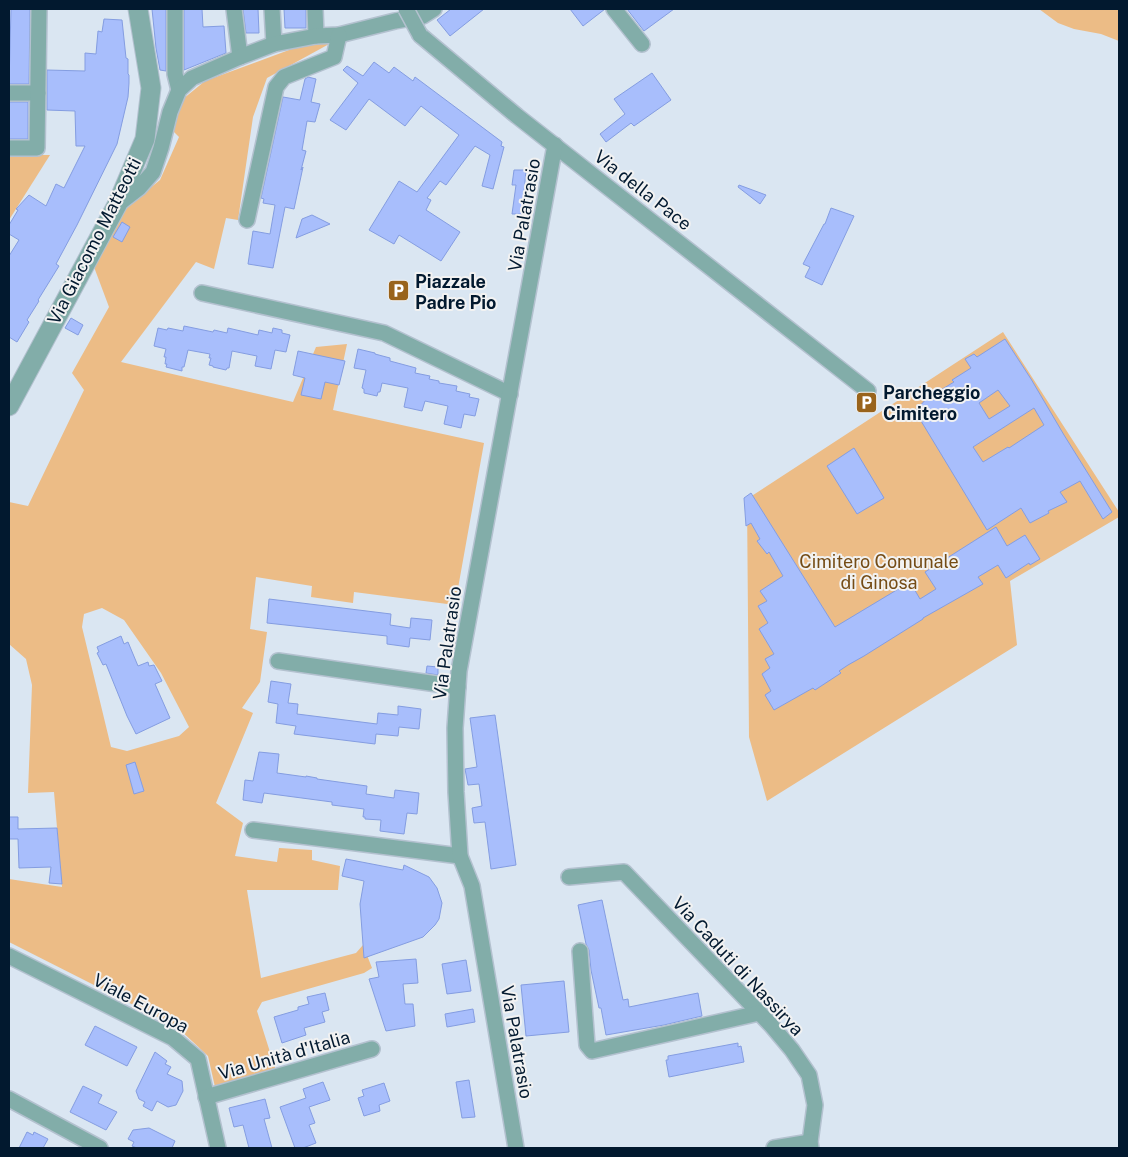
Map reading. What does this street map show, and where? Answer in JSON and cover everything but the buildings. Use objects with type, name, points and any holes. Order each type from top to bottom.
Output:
[{"type":"street","points":[[9,148],[36,148],[39,9]]},
{"type":"street","name":"Via Giacomo Matteotti","points":[[9,406],[117,205],[145,139],[151,88],[138,9]]},
{"type":"street","points":[[175,9],[175,74],[179,90]]},
{"type":"street","points":[[234,9],[240,57]]},
{"type":"street","points":[[272,9],[274,44]]},
{"type":"street","points":[[315,9],[316,36]]},
{"type":"street","name":"Via della Pace","points":[[406,9],[420,35],[517,116],[868,391]]},
{"type":"street","points":[[117,205],[139,188],[152,172],[162,148],[170,112],[179,90],[192,78],[274,44],[316,36],[339,35],[423,16],[434,9]]},
{"type":"street","points":[[614,9],[642,44]]},
{"type":"street","points":[[247,220],[276,87],[284,77],[334,57],[339,35]]},
{"type":"street","points":[[9,93],[38,93]]},
{"type":"street","name":"Via Palatrasio","points":[[516,1148],[472,886],[460,856],[455,728],[459,671],[556,145]]},
{"type":"street","points":[[202,294],[384,334],[510,394]]},
{"type":"street","points":[[278,661],[458,687]]},
{"type":"street","points":[[253,830],[460,856]]},
{"type":"street","name":"Via Caduti di Nassirya","points":[[569,877],[624,872],[759,1013],[792,1050],[809,1075],[815,1105],[811,1145]]},
{"type":"street","points":[[580,951],[587,1045],[592,1051],[759,1013]]},
{"type":"street","name":"Viale Europa","points":[[9,956],[174,1038],[198,1059],[218,1148]]},
{"type":"street","name":"Via Unità d'Italia","points":[[206,1097],[372,1049]]},
{"type":"street","points":[[9,1100],[100,1148]]},
{"type":"street","points":[[774,1148],[811,1145]]},
{"type":"green space","points":[[1039,9],[1119,9],[1119,41],[1101,34],[1074,29],[1058,23]]},
{"type":"green space","points":[[316,40],[331,43],[267,78],[253,117],[238,220],[226,218],[214,269],[196,262],[121,362],[293,402],[316,347],[347,344],[333,410],[484,443],[455,605],[354,592],[353,603],[311,597],[312,586],[256,577],[250,629],[267,632],[260,682],[242,708],[253,713],[216,803],[243,823],[235,856],[277,862],[279,848],[312,850],[312,860],[340,866],[338,890],[247,890],[261,978],[356,953],[363,945],[372,968],[364,973],[262,1002],[257,1011],[276,1071],[215,1087],[208,1056],[177,1027],[9,942],[9,879],[62,887],[54,792],[28,793],[32,685],[26,659],[9,644],[9,502],[28,506],[84,390],[72,373],[109,307],[94,267],[98,256],[123,210],[160,180],[179,137],[171,129],[183,99],[205,81]],"holes":[[[102,608],[124,620],[161,673],[189,727],[179,736],[127,751],[111,747],[82,627],[84,614]]]},
{"type":"green space","points":[[9,155],[50,155],[9,220]]},
{"type":"green space","name":"Cimitero Comunale di Ginosa","points":[[1003,332],[1119,512],[1119,517],[1010,581],[1017,645],[767,801],[749,737],[747,499]]},
{"type":"place","name":"Piazzale Padre Pio","points":[[399,291]]},
{"type":"place","name":"Parcheggio Cimitero","points":[[867,402]]}]
